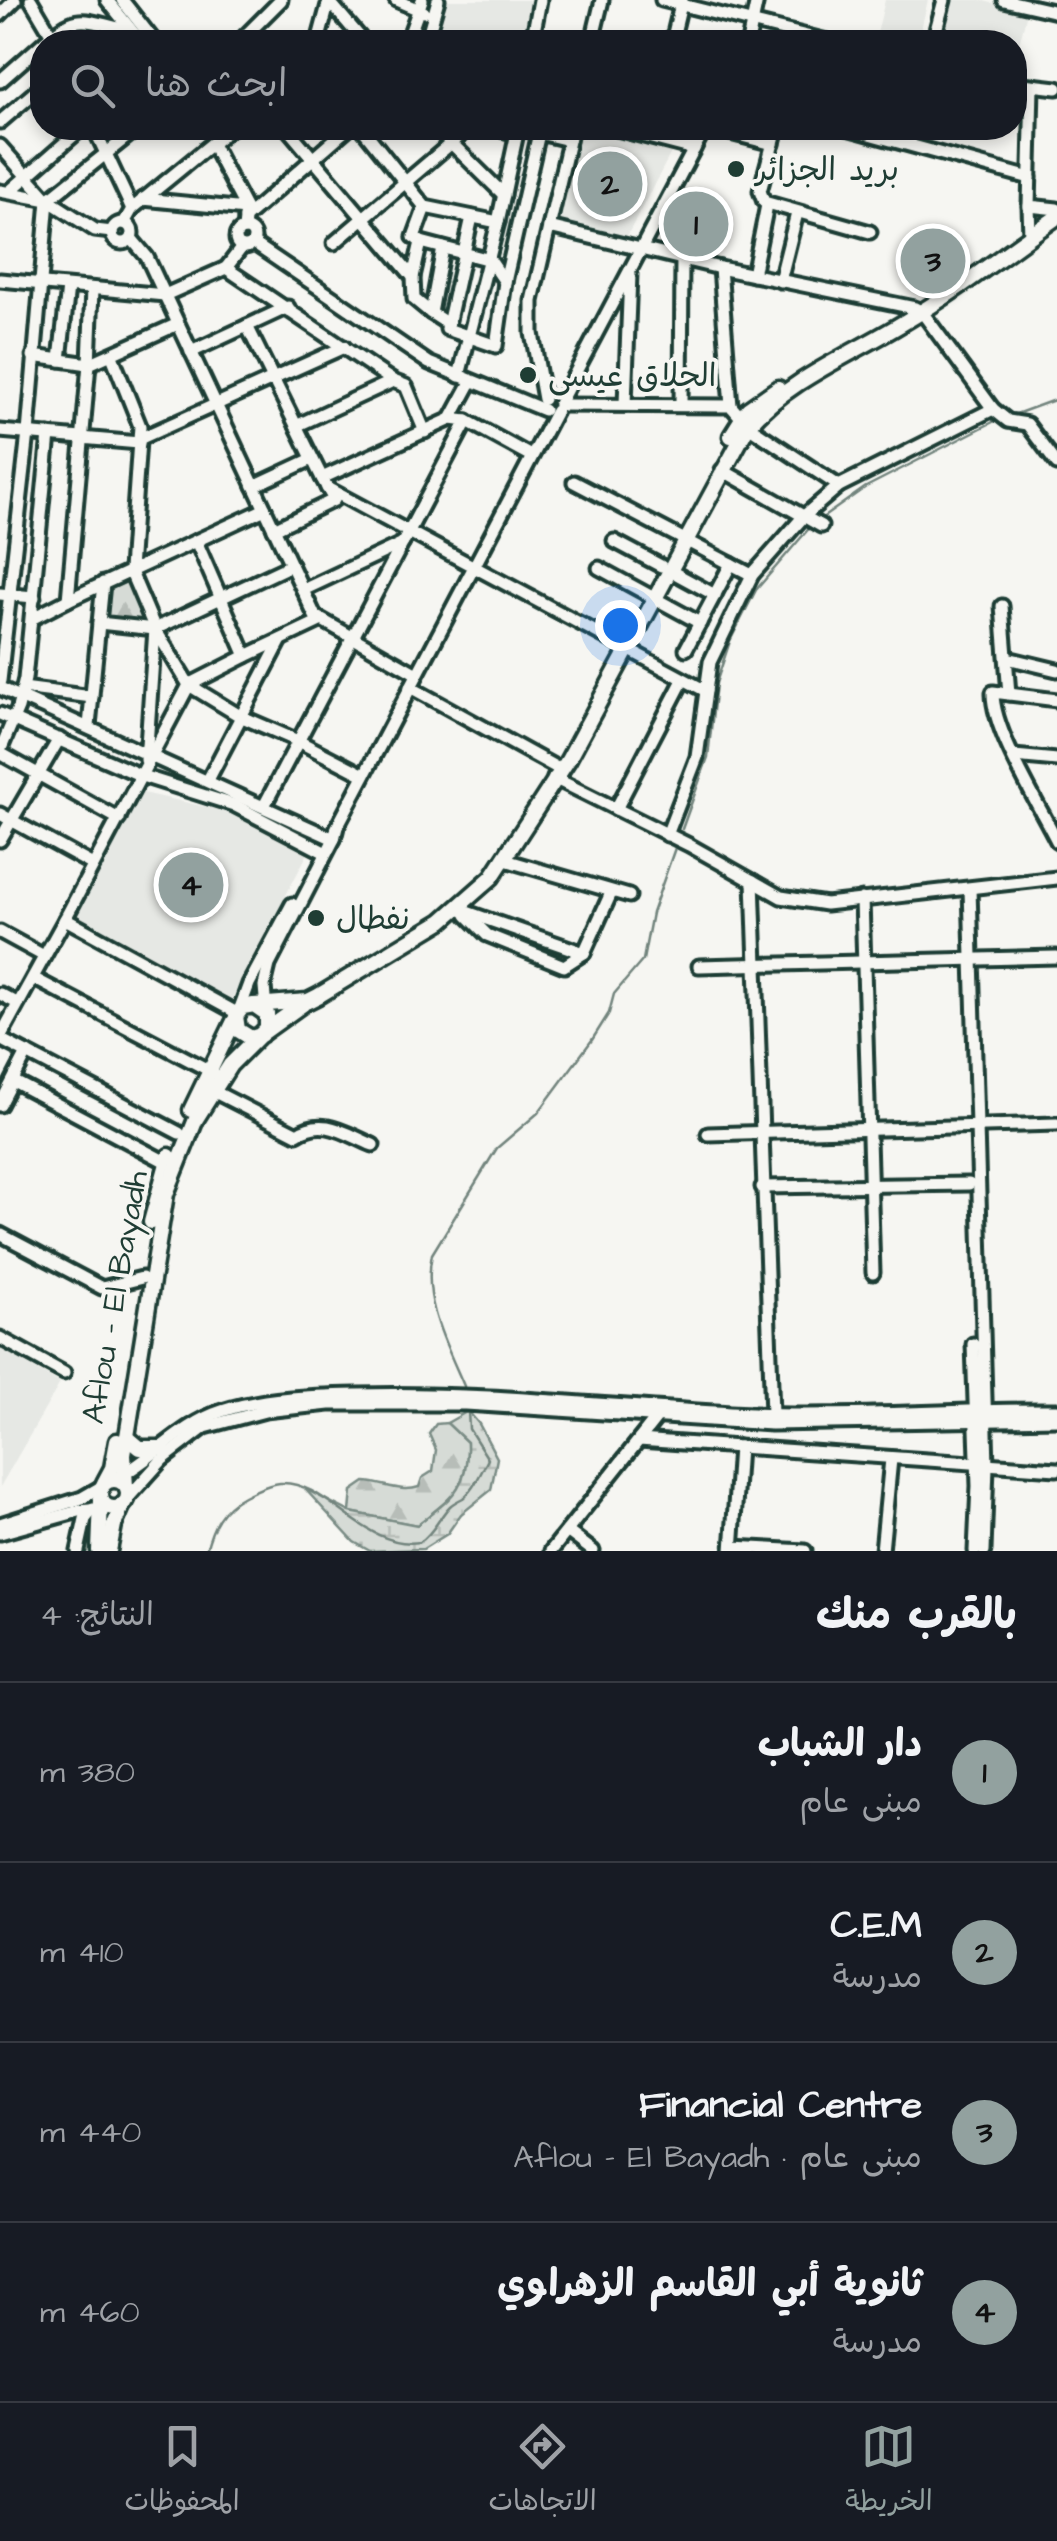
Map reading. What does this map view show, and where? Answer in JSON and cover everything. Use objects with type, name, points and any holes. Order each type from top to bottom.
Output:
[{"type":"main road","points":[[262,1008],[268,1024],[263,1033],[251,1038],[242,1034],[236,1026],[237,1013],[262,1008],[308,1001],[462,911],[492,878],[568,760],[740,417],[922,312],[1057,213]]},
{"type":"main road","points":[[681,538],[722,470],[740,417]]},
{"type":"main road","name":"Aflou - El Bayadh","points":[[109,1551],[114,1525],[113,1462],[156,1195],[166,1162],[179,1133],[217,1074],[263,1033],[308,1001]]},
{"type":"main road","name":"Aflou - El Bayadh","points":[[99,1551],[126,1437],[166,1194],[184,1143],[213,1091],[237,1013]]},
{"type":"main road","points":[[126,1437],[136,1447],[163,1448]]},
{"type":"street","points":[[0,15],[15,0]]},
{"type":"street","points":[[31,0],[44,30]]},
{"type":"street","points":[[107,0],[127,30]]},
{"type":"street","points":[[122,0],[146,30]]},
{"type":"street","points":[[251,30],[281,0]]},
{"type":"street","points":[[321,30],[329,0]]},
{"type":"street","points":[[329,0],[354,30]]},
{"type":"street","points":[[396,0],[420,5],[435,15]]},
{"type":"street","points":[[430,30],[438,0]]},
{"type":"street","points":[[536,30],[540,0]]},
{"type":"street","points":[[595,30],[602,0]]},
{"type":"street","points":[[662,0],[774,30]]},
{"type":"street","points":[[751,30],[757,0]]},
{"type":"street","points":[[937,30],[944,0]]},
{"type":"street","points":[[1004,0],[1057,12]]},
{"type":"street","points":[[675,30],[681,2]]},
{"type":"street","points":[[411,30],[420,5]]},
{"type":"street","points":[[59,30],[64,24],[88,19],[122,26]]},
{"type":"street","points":[[116,30],[122,26]]},
{"type":"street","points":[[0,81],[30,57]]},
{"type":"street","points":[[1027,85],[1057,88]]},
{"type":"street","points":[[1030,236],[1032,86]]},
{"type":"street","points":[[0,122],[30,96]]},
{"type":"street","points":[[5,192],[68,140]]},
{"type":"street","points":[[100,140],[132,209]]},
{"type":"street","points":[[92,697],[23,688],[1,681],[3,629],[28,434],[48,200],[123,140]]},
{"type":"street","points":[[124,223],[132,209],[215,140]]},
{"type":"street","points":[[0,280],[164,295],[226,268],[254,235],[245,219],[224,140]]},
{"type":"street","points":[[298,140],[414,276]]},
{"type":"street","points":[[245,219],[334,140]]},
{"type":"street","points":[[372,140],[425,207],[498,222]]},
{"type":"street","points":[[446,140],[504,195]]},
{"type":"street","points":[[334,243],[454,140]]},
{"type":"street","points":[[451,419],[466,379],[470,337],[516,140]]},
{"type":"street","points":[[472,218],[447,329],[496,346],[505,282],[537,140]]},
{"type":"street","points":[[550,403],[541,382],[531,318],[570,140]]},
{"type":"street","points":[[659,140],[694,149]]},
{"type":"street","points":[[65,919],[237,1013],[539,442],[550,403],[576,377],[700,140]]},
{"type":"street","points":[[757,140],[773,144]]},
{"type":"street","points":[[754,276],[767,204],[760,191],[774,140]]},
{"type":"street","points":[[894,140],[1030,178]]},
{"type":"street","points":[[909,144],[910,140]]},
{"type":"street","points":[[0,146],[48,200],[95,230],[112,232],[119,242],[131,238]]},
{"type":"street","points":[[5,192],[48,200]]},
{"type":"street","points":[[143,199],[245,219]]},
{"type":"street","points":[[767,204],[870,232]]},
{"type":"street","points":[[1029,206],[1057,213]]},
{"type":"street","points":[[425,207],[414,237],[490,260],[505,282]]},
{"type":"street","points":[[780,281],[797,213]]},
{"type":"street","points":[[112,232],[124,223],[132,229],[131,238],[147,258],[320,622],[616,810],[781,898],[810,904],[1057,878]]},
{"type":"street","points":[[549,227],[754,276],[907,305],[922,312],[993,409],[1008,421],[1027,424],[1057,464]]},
{"type":"street","points":[[421,242],[414,299],[448,324]]},
{"type":"street","points":[[247,245],[429,363],[466,379],[550,403],[682,405],[740,417],[839,486]]},
{"type":"street","points":[[431,313],[443,248]]},
{"type":"street","points":[[682,260],[682,405]]},
{"type":"street","points":[[226,268],[406,386],[425,432]]},
{"type":"street","points":[[720,268],[740,417]]},
{"type":"street","points":[[625,404],[630,270]]},
{"type":"street","points":[[60,360],[68,287]]},
{"type":"street","points":[[68,600],[84,440],[92,289]]},
{"type":"street","points":[[192,352],[288,307]]},
{"type":"street","points":[[33,356],[88,364],[178,324]]},
{"type":"street","points":[[247,326],[334,500],[274,529]]},
{"type":"street","points":[[0,431],[139,441],[344,347]]},
{"type":"street","points":[[112,356],[140,426],[130,570],[156,629],[189,685],[240,716],[364,775]]},
{"type":"street","points":[[296,426],[393,381]]},
{"type":"street","points":[[667,834],[697,757],[710,662],[752,575],[839,486],[993,409]]},
{"type":"street","points":[[325,483],[451,419],[467,421],[531,456]]},
{"type":"street","points":[[264,806],[467,421]]},
{"type":"street","points":[[49,435],[32,633],[23,688],[5,717],[7,736],[0,752],[119,818]]},
{"type":"street","points":[[254,486],[312,459]]},
{"type":"street","points":[[722,470],[821,526]]},
{"type":"street","points":[[574,482],[752,575]]},
{"type":"street","points":[[325,483],[407,538],[474,565],[706,692]]},
{"type":"street","points":[[33,618],[265,509]]},
{"type":"street","points":[[303,590],[407,538]]},
{"type":"street","points":[[196,541],[246,656]]},
{"type":"street","points":[[614,541],[716,595]]},
{"type":"street","points":[[686,649],[731,564]]},
{"type":"street","points":[[98,623],[156,629],[291,565]]},
{"type":"street","points":[[599,568],[700,623]]},
{"type":"street","points":[[88,726],[103,583]]},
{"type":"street","points":[[5,594],[34,597]]},
{"type":"street","points":[[1002,606],[1010,694]]},
{"type":"street","points":[[179,1133],[0,1038],[189,685],[320,622]]},
{"type":"street","points":[[3,629],[32,633]]},
{"type":"street","points":[[150,754],[156,629]]},
{"type":"street","points":[[208,780],[281,640]]},
{"type":"street","points":[[1006,658],[1057,670]]},
{"type":"street","points":[[616,810],[683,680]]},
{"type":"street","points":[[23,688],[88,726],[333,834]]},
{"type":"street","points":[[1057,700],[993,692],[992,706],[1057,841]]},
{"type":"street","points":[[5,717],[234,804],[323,852]]},
{"type":"street","points":[[7,736],[35,728]]},
{"type":"street","points":[[0,840],[6,818],[38,776],[58,739]]},
{"type":"street","points":[[1014,756],[1057,760]]},
{"type":"street","points":[[6,818],[93,865]]},
{"type":"street","points":[[262,1008],[269,965],[323,852]]},
{"type":"street","points":[[505,860],[629,896]]},
{"type":"street","points":[[753,882],[772,1414]]},
{"type":"street","points":[[966,889],[979,1415]]},
{"type":"street","points":[[462,911],[487,935],[564,966],[584,952],[611,893]]},
{"type":"street","points":[[862,900],[872,1273]]},
{"type":"street","points":[[462,911],[584,952]]},
{"type":"street","points":[[0,932],[44,956]]},
{"type":"street","points":[[700,966],[1057,957]]},
{"type":"street","points":[[33,978],[217,1074]]},
{"type":"street","points":[[0,994],[17,1004]]},
{"type":"street","points":[[0,1105],[27,1053]]},
{"type":"street","points":[[15,1082],[166,1162]]},
{"type":"street","points":[[213,1091],[297,1134],[308,1126],[322,1124],[372,1145]]},
{"type":"street","points":[[708,1134],[1057,1124]]},
{"type":"street","points":[[972,1126],[969,1184],[984,1551]]},
{"type":"street","points":[[762,1188],[969,1184]]},
{"type":"street","points":[[1,1238],[102,1288],[142,1278]]},
{"type":"street","points":[[0,1338],[64,1372]]},
{"type":"street","points":[[78,1551],[82,1526],[163,1448],[202,1419],[266,1402],[328,1396],[467,1394],[772,1414],[1057,1419]]},
{"type":"street","points":[[0,1533],[111,1494],[149,1472],[190,1437],[224,1420],[265,1411],[329,1404],[449,1403],[799,1424],[1057,1410]]},
{"type":"street","points":[[552,1551],[657,1417]]},
{"type":"street","points":[[639,1440],[1057,1470]]},
{"type":"street","points":[[739,1447],[733,1549],[806,1551]]},
{"type":"street","points":[[882,1551],[892,1459]]},
{"type":"street","points":[[975,1551],[982,1466]]},
{"type":"street","points":[[0,1524],[82,1498],[111,1494]]},
{"type":"street","points":[[567,1531],[593,1551]]},
{"type":"shaded area","points":[[443,0],[532,0],[525,30],[436,30]]},
{"type":"shaded area","points":[[885,0],[928,0],[921,30],[878,30]]},
{"type":"shaded area","points":[[949,0],[980,0],[1027,12],[1023,30],[943,30]]},
{"type":"shaded area","points":[[576,140],[639,140],[674,147],[626,238],[555,221]]},
{"type":"shaded area","points":[[139,792],[229,812],[308,853],[229,1004],[74,916]]},
{"type":"shaded area","points":[[0,1348],[60,1383],[0,1487]]},
{"type":"green space","points":[[127,577],[147,624],[104,620],[108,586]]},
{"type":"green space","points":[[468,1411],[497,1458],[491,1490],[461,1514],[447,1534],[423,1549],[370,1551],[354,1542],[305,1489],[350,1512],[417,1525],[448,1499],[461,1482],[467,1442],[447,1423]]},
{"type":"green space","points":[[447,1423],[467,1442],[465,1471],[448,1499],[417,1525],[350,1512],[352,1491],[365,1482],[419,1487],[422,1478],[433,1471],[436,1450],[429,1434],[436,1424]]},
{"type":"waterway","points":[[1016,414],[1057,399]]},
{"type":"waterway","points":[[818,521],[866,487],[993,422]]},
{"type":"waterway","points":[[682,829],[708,757],[716,683],[730,641],[756,590],[812,525]]},
{"type":"waterway","points":[[464,1386],[433,1305],[432,1254],[497,1148],[538,1113],[592,1040],[609,1013],[614,994],[643,960],[652,913],[675,848]]},
{"type":"waterway","points":[[206,1551],[215,1526],[229,1506],[257,1490],[280,1483],[314,1492],[381,1536],[400,1542],[420,1542],[450,1506],[471,1490],[488,1459],[469,1429],[468,1411]]},
{"type":"place","name":"بريد الجزائر","points":[[736,169]]},
{"type":"place","name":"C.E.M","points":[[610,184]]},
{"type":"place","name":"دار الشباب","points":[[696,224]]},
{"type":"place","name":"Financial Centre","points":[[933,261]]},
{"type":"place","name":"الحلاق عيسى","points":[[528,375]]},
{"type":"place","name":"ثانوية أبي القاسم الزهراوي","points":[[191,885]]},
{"type":"place","name":"نفطال","points":[[316,918]]}]
